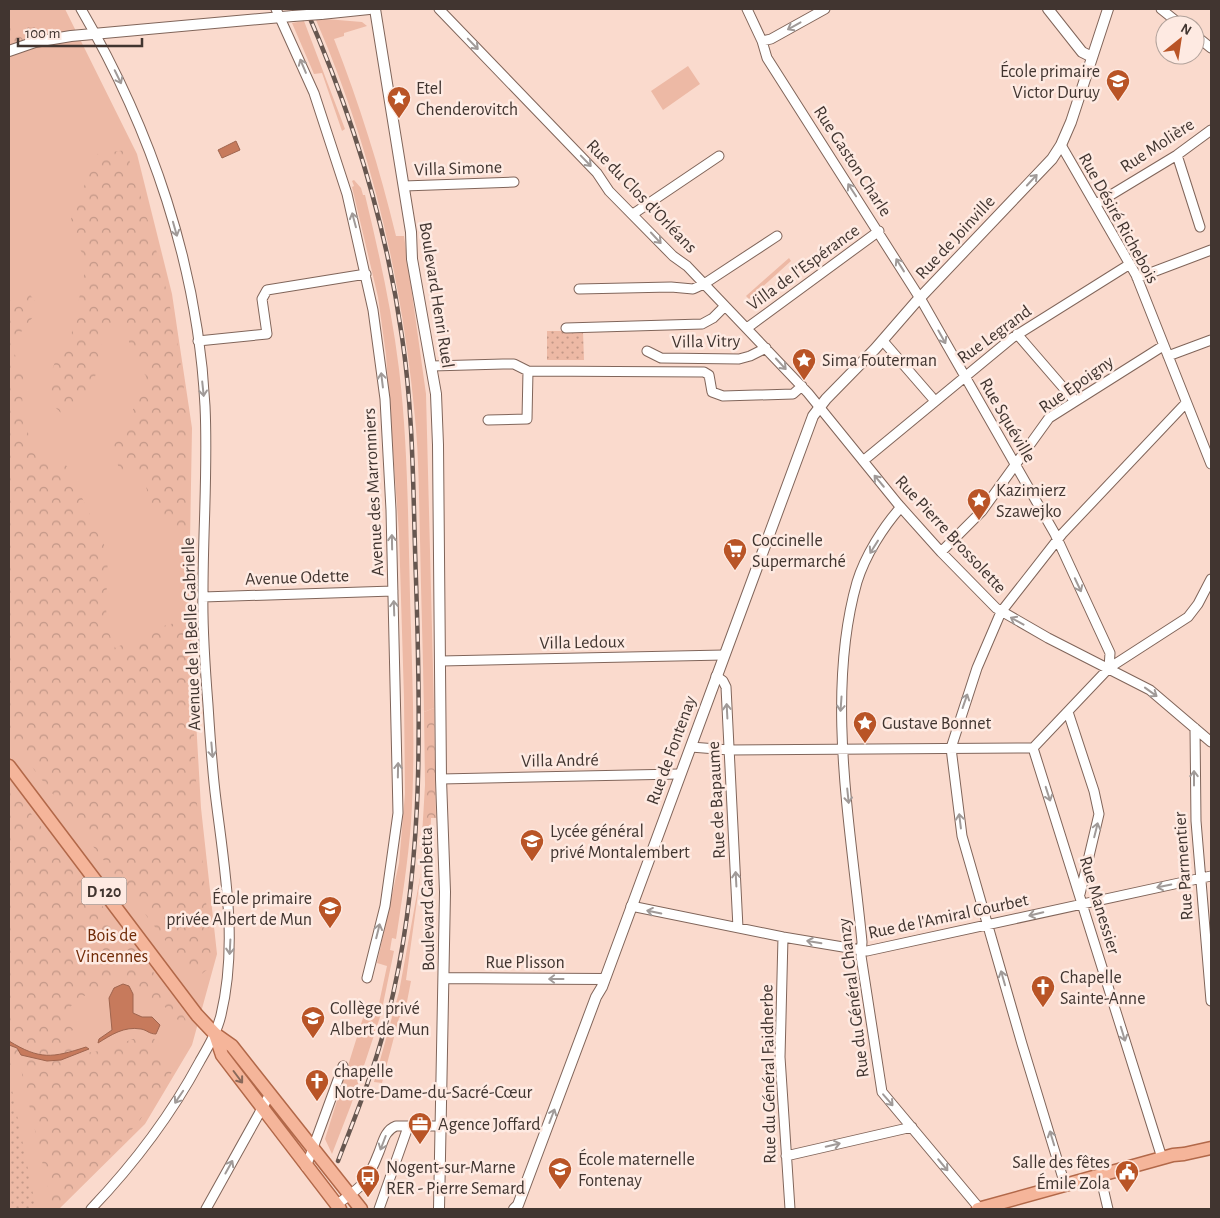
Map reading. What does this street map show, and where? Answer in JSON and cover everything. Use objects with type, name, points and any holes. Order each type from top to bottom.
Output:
[{"type":"main road","name":"D 120","points":[[9,766],[197,1015],[215,1034],[232,1046],[360,1209]]},
{"type":"main road","name":"D 120","points":[[215,1034],[222,1055],[338,1207]]},
{"type":"main road","points":[[1167,1156],[1181,1148],[1211,1140]]},
{"type":"main road","points":[[979,1209],[1167,1156],[1211,1148]]},
{"type":"street","name":"Avenue de la Belle Gabrielle","points":[[81,9],[136,117],[168,206],[187,276],[198,341],[206,438],[203,597],[210,734],[230,917],[228,982],[215,1034],[190,1081],[152,1136],[90,1209]]},
{"type":"street","points":[[9,51],[50,39],[278,13],[293,16],[369,9]]},
{"type":"street","name":"Boulevard Henri Ruel","points":[[375,9],[411,232],[412,259],[436,394],[439,588]]},
{"type":"street","name":"Rue du Clos d'Orléans","points":[[439,9],[597,173],[610,191],[673,256],[687,266],[726,306],[802,386],[819,407]]},
{"type":"street","name":"Rue Gaston Charle","points":[[747,9],[762,41],[766,58],[879,231],[920,298]]},
{"type":"street","points":[[762,41],[771,39],[825,9]]},
{"type":"street","points":[[1048,9],[1082,52],[1092,57]]},
{"type":"street","name":"Rue de Joinville","points":[[793,469],[813,416],[819,407],[1042,170],[1061,145],[1108,9]]},
{"type":"street","name":"Avenue des Marronniers","points":[[278,13],[311,85],[350,204],[366,274],[385,399],[393,591],[398,813],[386,898],[367,978]]},
{"type":"street","name":"Rue Molière","points":[[1096,204],[1177,155],[1211,130]]},
{"type":"street","name":"Rue Désiré Richebois","points":[[1061,145],[1137,278],[1186,403],[1207,447],[1211,464]]},
{"type":"street","points":[[1177,155],[1200,227]]},
{"type":"street","points":[[634,214],[719,156]]},
{"type":"street","name":"Villa Simone","points":[[404,186],[514,182]]},
{"type":"street","name":"Villa de l'Espérance","points":[[747,328],[879,231]]},
{"type":"street","points":[[579,289],[671,287],[693,289],[704,284],[777,236]]},
{"type":"street","points":[[1137,278],[1211,250]]},
{"type":"street","name":"Rue Legrand","points":[[863,462],[964,376],[1017,334],[1130,264]]},
{"type":"street","points":[[198,341],[267,334],[262,299],[267,290],[366,274]]},
{"type":"street","name":"Rue Squéville","points":[[920,298],[1058,541],[1110,653],[1109,668]]},
{"type":"street","points":[[566,328],[702,324],[713,318],[726,306]]},
{"type":"street","points":[[1017,334],[1074,400]]},
{"type":"street","points":[[1168,356],[1211,340]]},
{"type":"street","points":[[883,341],[935,401]]},
{"type":"street","name":"Rue Epoigny","points":[[941,552],[982,511],[1049,418],[1074,400],[1164,346]]},
{"type":"street","name":"Villa Vitry","points":[[647,351],[661,358],[739,358],[750,356],[766,348]]},
{"type":"street","points":[[432,366],[514,364],[528,371],[704,372],[709,375],[712,392],[723,396],[793,394],[802,386]]},
{"type":"street","points":[[488,420],[527,419],[528,371]]},
{"type":"street","points":[[1066,1184],[962,836],[951,748],[977,668],[1002,612],[1058,541],[1186,403]]},
{"type":"street","name":"Rue Pierre Brossolette","points":[[819,407],[863,462],[941,552],[1002,612],[1150,690],[1211,742]]},
{"type":"street","name":"Rue de Fontenay","points":[[514,1209],[518,1205],[596,997],[605,979],[793,469]]},
{"type":"street","name":"Rue du Général Chanzy","points":[[901,506],[870,553],[858,582],[848,631],[841,711],[862,950],[882,1092],[979,1209]]},
{"type":"street","points":[[691,747],[729,750],[1033,748],[1109,668],[1188,617],[1198,604],[1211,579]]},
{"type":"street","name":"Boulevard Gambetta","points":[[439,588],[441,779],[446,892],[439,1209]]},
{"type":"street","name":"Avenue Odette","points":[[203,597],[393,591]]},
{"type":"street","name":"Villa Ledoux","points":[[441,661],[724,654]]},
{"type":"street","name":"Rue de Bapaume","points":[[716,676],[723,681],[726,687],[738,928]]},
{"type":"street","points":[[1068,712],[1073,721],[1099,814],[1080,894]]},
{"type":"street","name":"Rue Parmentier","points":[[1195,728],[1194,783],[1211,1001]]},
{"type":"street","name":"Rue Manessier","points":[[1033,748],[1167,1156]]},
{"type":"street","name":"Villa André","points":[[441,779],[680,774]]},
{"type":"street","name":"Rue de l'Amiral Courbet","points":[[631,906],[783,937],[868,951],[1211,876]]},
{"type":"street","name":"Rue du Général Faidherbe","points":[[783,937],[780,1110],[790,1209]]},
{"type":"street","name":"Rue Plisson","points":[[445,978],[605,979]]},
{"type":"street","points":[[306,1167],[343,1066]]},
{"type":"street","points":[[206,1209],[270,1094]]},
{"type":"street","points":[[338,1207],[368,1180],[389,1130],[396,1126],[441,1126]]},
{"type":"street","points":[[379,1209],[408,1127]]},
{"type":"street","points":[[786,1156],[912,1127]]},
{"type":"street","points":[[1100,1175],[1108,1209]]},
{"type":"green space","name":"Bois de Vincennes","points":[[9,9],[65,9],[137,154],[172,294],[192,428],[189,597],[201,808],[217,954],[192,1045],[145,1124],[59,1209],[9,1209]]},
{"type":"green space","points":[[316,20],[362,22],[367,26],[344,33],[344,36],[334,39],[368,136],[396,236],[404,236],[426,394],[434,708],[424,712],[418,456],[411,376],[394,272],[370,170],[336,69]]},
{"type":"green space","points":[[304,21],[345,129],[342,131],[322,73],[314,74],[292,23]]},
{"type":"green space","points":[[34,27],[51,34],[9,47],[9,28]]},
{"type":"green space","points":[[688,66],[700,84],[663,110],[651,91]]},
{"type":"green space","points":[[126,150],[166,289],[174,324],[185,396],[188,432],[188,527],[178,531],[153,508],[141,472],[119,471],[114,444],[129,420],[146,376],[131,358],[125,309],[103,337],[92,392],[66,418],[54,406],[46,386],[58,354],[71,336],[87,262],[75,240],[71,219],[97,154]]},
{"type":"green space","points":[[354,180],[361,188],[363,195],[365,195],[380,260],[393,326],[402,397],[408,511],[413,766],[407,866],[396,939],[392,938],[390,950],[394,951],[381,1014],[351,1105],[332,1154],[325,1139],[367,1005],[378,1008],[387,966],[377,963],[399,863],[405,794],[399,533],[386,355],[378,297],[352,187],[354,186],[352,181]]},
{"type":"green space","points":[[789,258],[791,261],[749,299],[746,296]]},
{"type":"green space","points":[[28,292],[40,308],[10,346],[25,373],[21,414],[34,449],[67,466],[108,553],[106,608],[108,630],[115,648],[160,627],[189,619],[197,803],[212,966],[195,979],[9,737],[9,301]]},
{"type":"green space","points":[[547,331],[583,331],[584,360],[547,360]]},
{"type":"green space","points":[[434,708],[436,818],[431,818],[430,854],[421,853],[425,785],[424,712]]},
{"type":"green space","points":[[9,785],[171,995],[187,1022],[183,1025],[158,1000],[153,1003],[148,996],[140,993],[137,984],[130,977],[105,984],[80,999],[67,1010],[74,1029],[67,1035],[69,1048],[86,1053],[105,1050],[138,1037],[154,1038],[162,1061],[176,1066],[140,1120],[97,1170],[57,1209],[53,1209],[20,1065],[9,1065]]},
{"type":"green space","points":[[421,872],[406,980],[411,981],[405,1012],[399,1018],[382,1083],[374,1082],[399,992]]},
{"type":"green space","points":[[9,1075],[36,1209],[9,1209]]},
{"type":"shaded area","points":[[236,141],[240,150],[222,158],[218,150]]},
{"type":"shaded area","points":[[123,984],[129,986],[133,994],[133,1013],[142,1017],[152,1017],[160,1025],[156,1034],[135,1028],[118,1032],[98,1043],[99,1039],[112,1030],[109,998],[114,988]]},
{"type":"shaded area","points":[[9,1041],[29,1052],[46,1055],[55,1055],[86,1047],[89,1049],[61,1060],[47,1061],[21,1055],[17,1048],[9,1045]]},
{"type":"railway","points":[[306,9],[338,89],[365,170],[387,252],[395,294],[409,397],[418,636],[419,749],[417,805],[407,917],[398,972],[385,1027],[375,1061],[338,1161]]},
{"type":"place","name":"École primaire Victor Duruy","points":[[1118,102]]},
{"type":"place","name":"Etel Chenderovitch","points":[[399,119]]},
{"type":"place","name":"Sima Fouterman","points":[[804,381]]},
{"type":"place","name":"Kazimierz Szawejko","points":[[979,521]]},
{"type":"place","name":"Coccinelle Supermarché","points":[[735,571]]},
{"type":"place","name":"Gustave Bonnet","points":[[865,744]]},
{"type":"place","name":"Lycée général privé Montalembert","points":[[532,862]]},
{"type":"place","name":"École primaire privée Albert de Mun","points":[[330,929]]},
{"type":"place","name":"Chapelle Sainte-Anne","points":[[1043,1008]]},
{"type":"place","name":"Collège privé Albert de Mun","points":[[313,1039]]},
{"type":"place","name":"chapelle Notre-Dame-du-Sacré-Cœur","points":[[317,1102]]},
{"type":"place","name":"Agence Joffard","points":[[420,1145]]},
{"type":"place","name":"École maternelle Fontenay","points":[[560,1190]]},
{"type":"place","name":"Salle des fêtes Émile Zola","points":[[1127,1193]]},
{"type":"place","name":"Nogent-sur-Marne RER - Pierre Semard","points":[[368,1198]]}]
